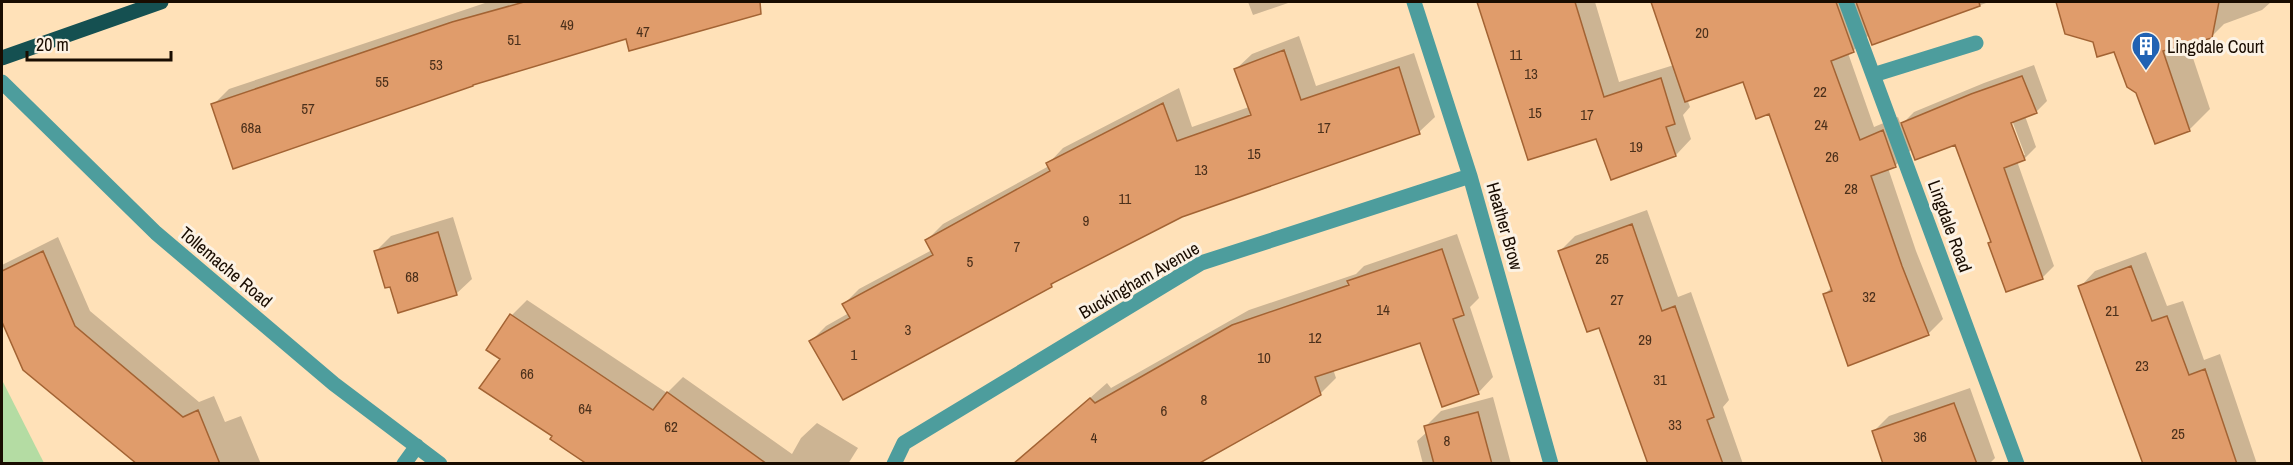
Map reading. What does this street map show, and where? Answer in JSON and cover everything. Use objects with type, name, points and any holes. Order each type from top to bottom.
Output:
[{"type":"main road","points":[[2,58],[161,2]]},
{"type":"street","name":"Heather Brow","points":[[1414,2],[1470,176],[1551,464]]},
{"type":"street","name":"Lingdale Road","points":[[1845,2],[2017,464]]},
{"type":"street","points":[[1873,75],[1976,43]]},
{"type":"street","name":"Tollemache Road","points":[[2,82],[156,233],[334,384],[440,464]]},
{"type":"street","name":"Buckingham Avenue","points":[[894,464],[904,443],[1202,263],[1470,176]]},
{"type":"street","points":[[404,464],[417,446]]},
{"type":"green space","points":[[2,380],[44,463],[2,463]]},
{"type":"building","points":[[524,2],[760,2],[761,14],[629,51],[626,39],[473,85],[233,169],[211,104],[452,22]]},
{"type":"building","points":[[1477,2],[1575,2],[1604,97],[1661,78],[1675,124],[1666,127],[1676,156],[1611,180],[1596,139],[1528,160]]},
{"type":"building","points":[[1651,2],[1836,2],[1854,52],[1831,61],[1860,140],[1883,130],[1896,167],[1871,176],[1929,335],[1848,366],[1823,294],[1832,291],[1769,114],[1756,119],[1743,82],[1685,102]]},
{"type":"building","points":[[1856,2],[1979,2],[1980,6],[1872,45]]},
{"type":"building","name":"Lingdale Court","points":[[2056,2],[2219,2],[2212,38],[2163,51],[2190,131],[2155,144],[2136,93],[2127,87],[2114,52],[2097,57],[2093,42],[2065,34]]},
{"type":"building","points":[[1284,50],[1301,100],[1399,67],[1420,134],[1182,217],[1051,284],[1052,287],[843,400],[809,341],[850,318],[842,304],[933,255],[925,240],[1050,171],[1046,163],[1163,103],[1177,141],[1251,115],[1234,69]]},
{"type":"building","points":[[2022,76],[2037,113],[2011,123],[2025,160],[2004,168],[2043,279],[2006,292],[1988,243],[1991,242],[1955,145],[1915,160],[1901,123]]},
{"type":"building","points":[[1632,224],[1662,311],[1675,306],[1714,417],[1707,420],[1723,464],[1648,464],[1599,328],[1587,332],[1558,251]]},
{"type":"building","points":[[438,232],[457,295],[398,313],[390,287],[385,288],[374,251]]},
{"type":"building","points":[[1442,249],[1464,315],[1453,319],[1479,394],[1442,407],[1420,343],[1315,377],[1321,395],[1198,464],[1013,464],[1090,398],[1095,403],[1232,325],[1349,285],[1347,281]]},
{"type":"building","points":[[43,251],[75,326],[183,417],[198,410],[220,464],[137,464],[23,370],[2,322],[2,271]]},
{"type":"building","points":[[2131,266],[2152,321],[2167,316],[2189,375],[2205,369],[2237,464],[2143,464],[2078,286]]},
{"type":"building","points":[[510,314],[653,410],[667,392],[767,464],[587,464],[550,439],[552,436],[479,388],[500,359],[486,350]]},
{"type":"building","points":[[1954,403],[1977,464],[1883,464],[1872,431]]},
{"type":"building","points":[[1478,412],[1492,464],[1434,464],[1424,426]]},
{"type":"place","name":"Lingdale Court","points":[[2146,72]]}]
